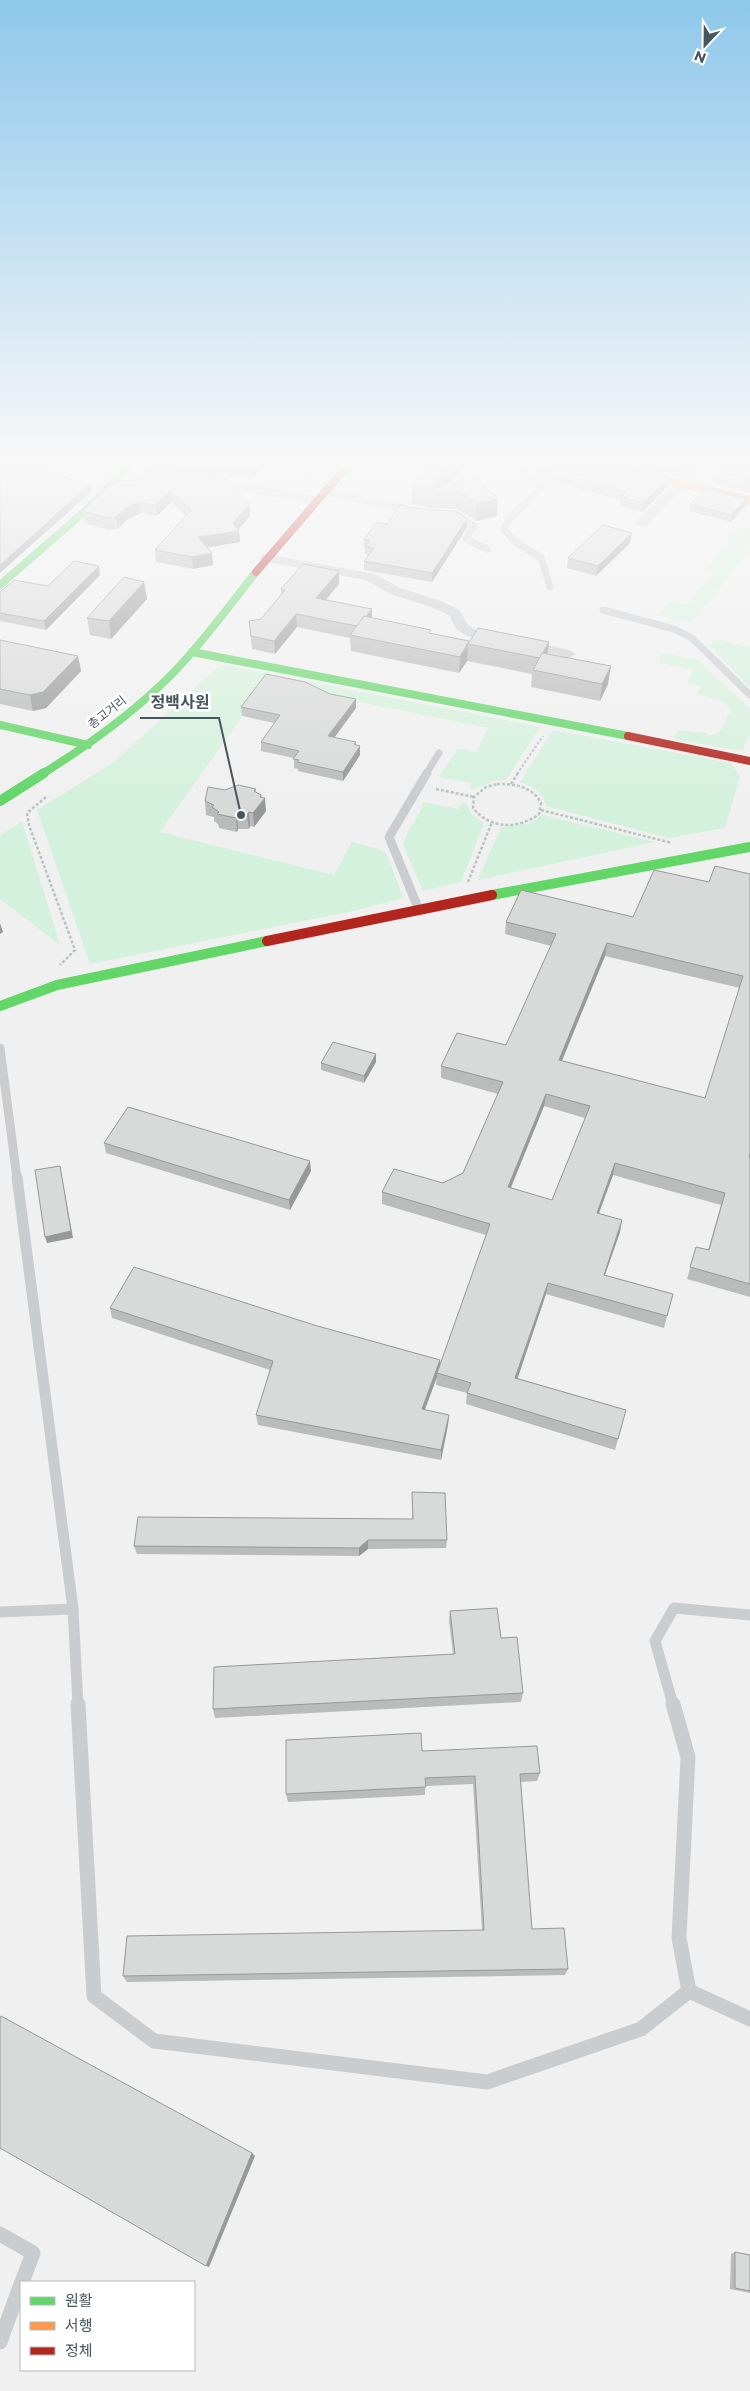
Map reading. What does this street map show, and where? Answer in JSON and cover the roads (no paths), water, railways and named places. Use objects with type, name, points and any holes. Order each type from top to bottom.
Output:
[{"type":"street","points":[[0,585],[11,576]]},
{"type":"street","name":"총고거리","points":[[0,801],[88,744],[136,707],[192,652],[252,576]]},
{"type":"street","points":[[362,576],[370,577],[395,591],[436,604],[455,613],[461,626],[472,633],[569,654]]},
{"type":"street","points":[[192,652],[750,761]]},
{"type":"street","points":[[0,725],[88,744]]},
{"type":"street","points":[[0,1006],[57,985],[419,910],[750,847]]},
{"type":"lane","points":[[546,576],[550,587]]},
{"type":"lane","points":[[604,610],[674,629],[692,638],[750,695]]},
{"type":"lane","points":[[419,910],[389,837],[439,753]]},
{"type":"lane","points":[[0,1048],[73,1609],[94,1996],[154,2041],[487,2082],[642,2029],[689,1991]]},
{"type":"lane","points":[[689,1991],[679,1938],[688,1757],[655,1641],[674,1608],[750,1615]]},
{"type":"lane","points":[[0,1612],[73,1609]]},
{"type":"lane","points":[[689,1991],[750,2019]]},
{"type":"lane","points":[[0,2234],[33,2253],[23,2281]]},
{"type":"lane","points":[[0,2342],[20,2288]]},
{"type":"place","name":"정백사원","points":[[241,815]]}]
